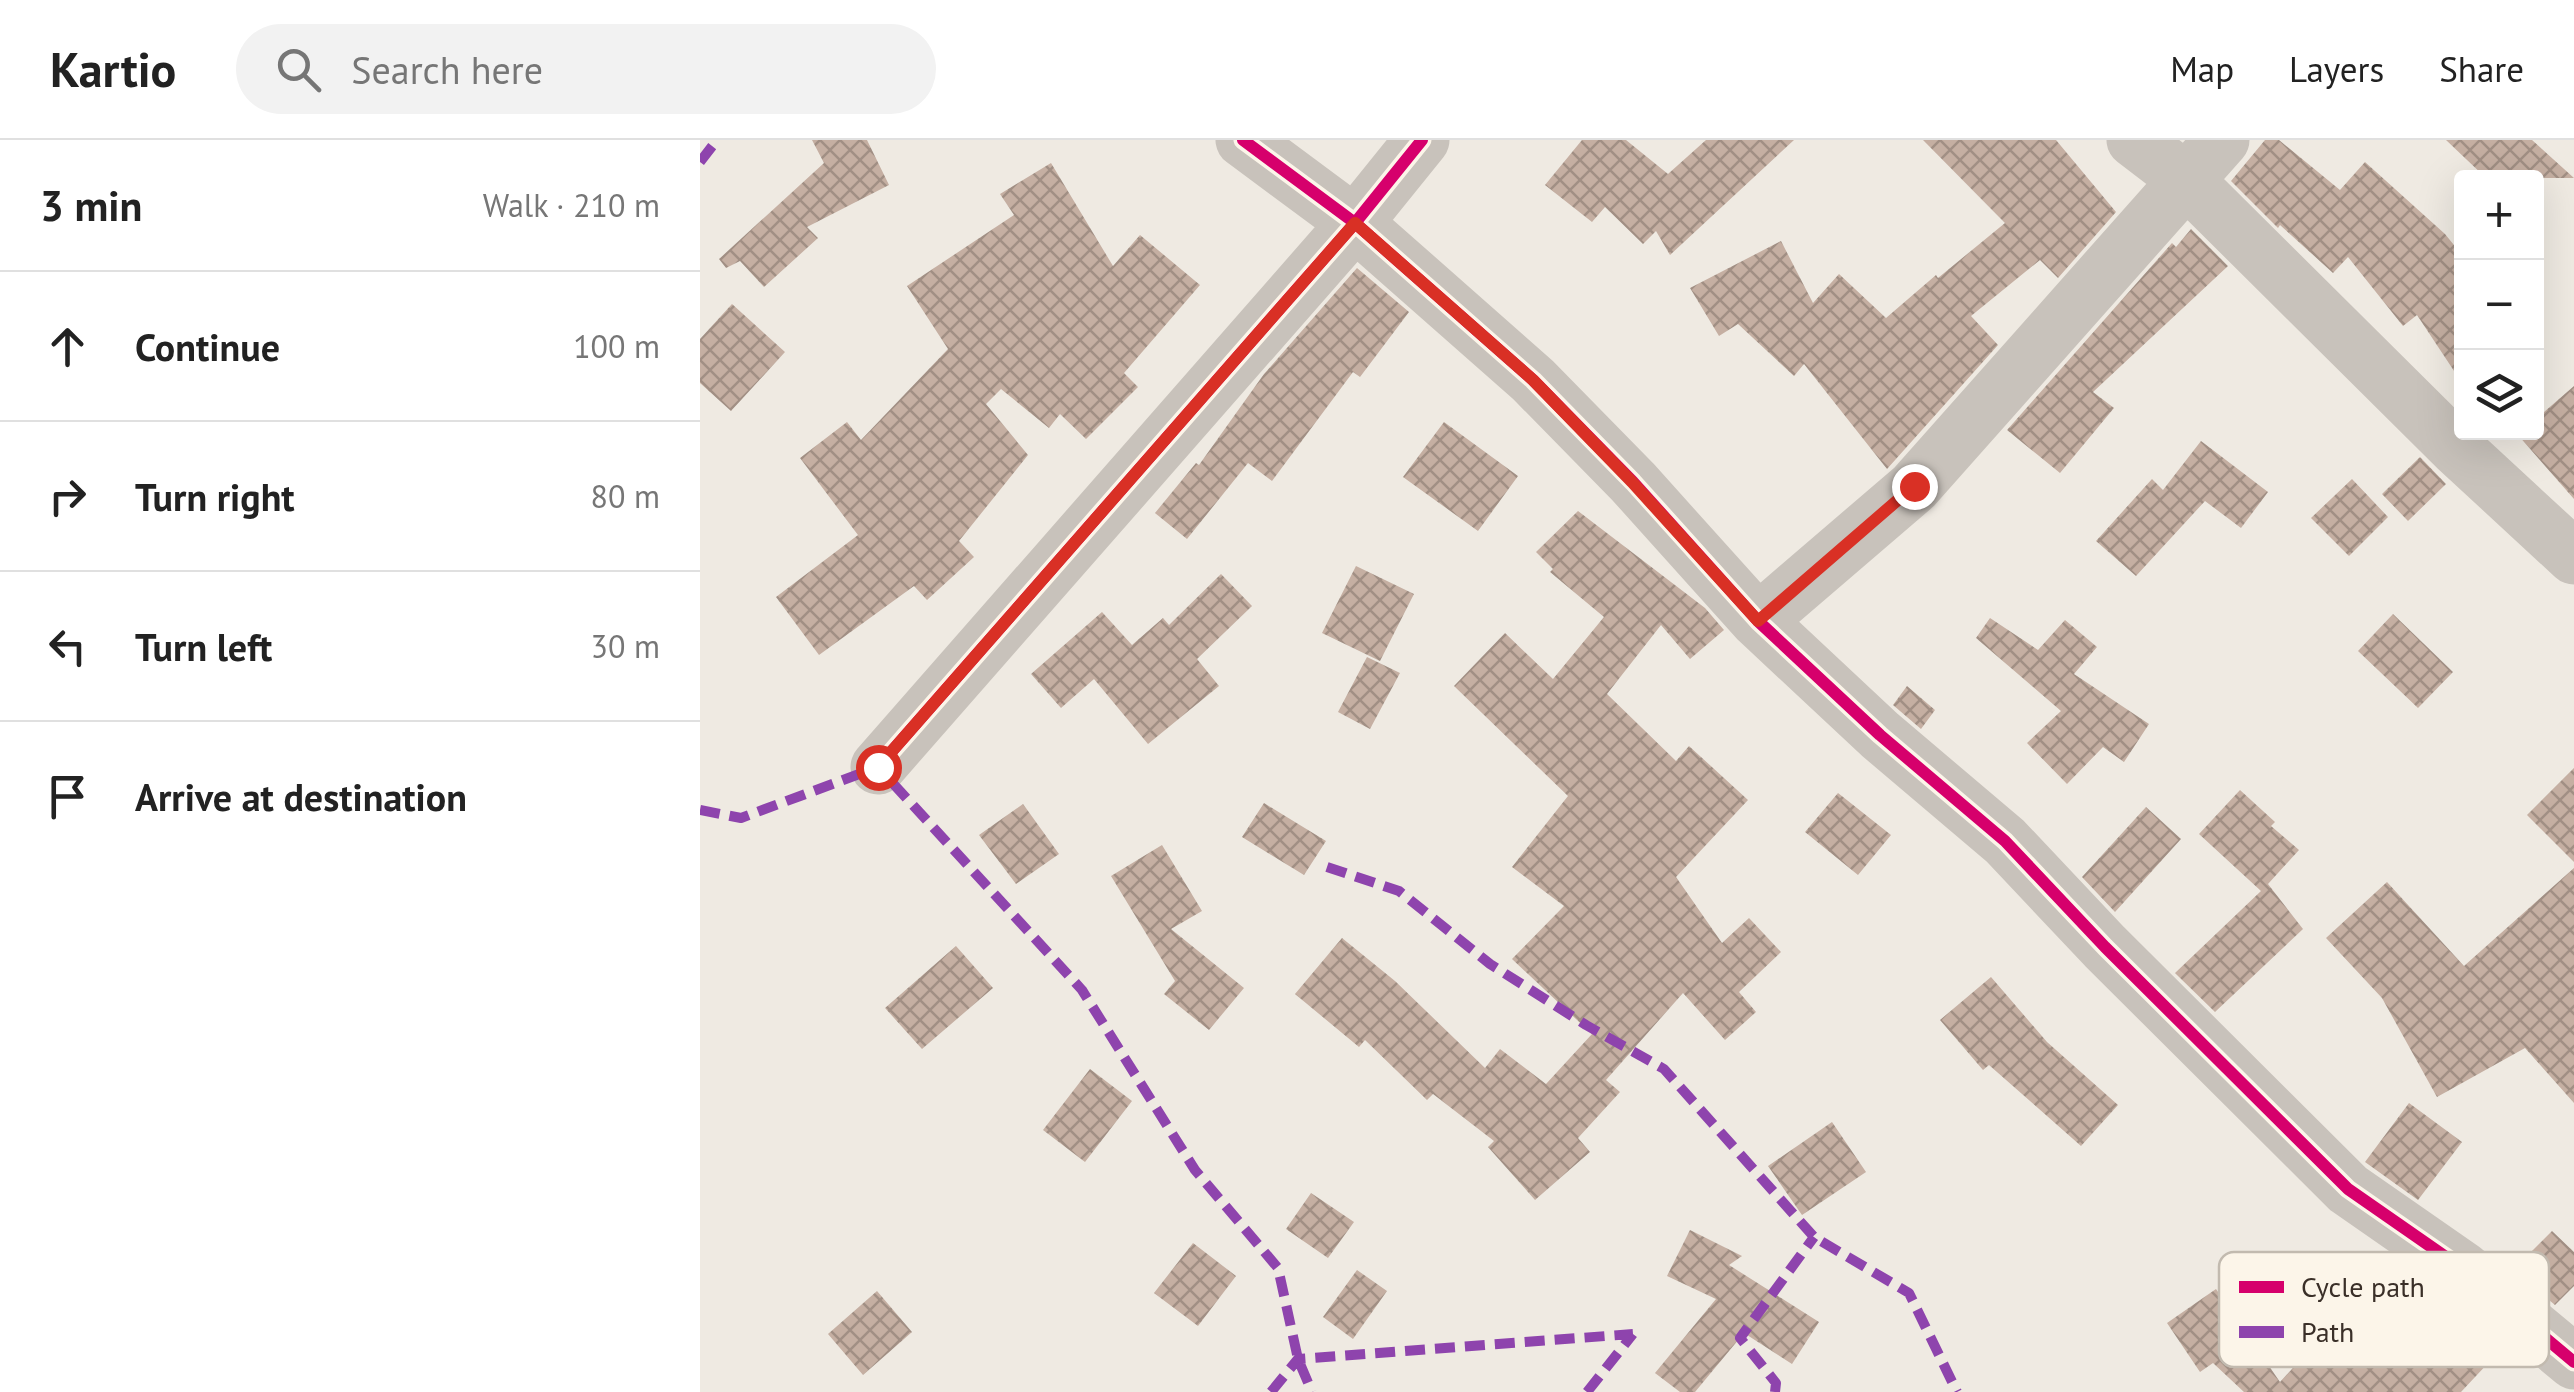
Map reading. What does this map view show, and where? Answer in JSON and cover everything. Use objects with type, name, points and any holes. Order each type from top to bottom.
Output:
[{"type":"street","points":[[1242,140],[1355,223],[1533,380],[1758,621],[1880,735],[2005,841],[2105,947],[2348,1189],[2439,1252]]},
{"type":"street","points":[[878,767],[1355,223],[1422,140]]},
{"type":"street","points":[[2134,140],[2185,179],[2456,448],[2574,557]]},
{"type":"street","points":[[1758,621],[1914,486],[2222,140]]},
{"type":"street","points":[[2549,1341],[2574,1362]]},
{"type":"building","points":[[812,140],[867,140],[889,185],[807,227],[818,238],[764,287],[740,261],[726,268],[719,259],[824,163]]},
{"type":"building","points":[[1582,140],[1626,140],[1668,174],[1706,140],[1794,140],[1670,255],[1656,231],[1643,244],[1605,207],[1592,222],[1545,185]]},
{"type":"building","points":[[1923,140],[2056,140],[2116,212],[2058,278],[2040,260],[1971,316],[1998,345],[1887,469],[1804,364],[1794,376],[1738,324],[1719,336],[1690,288],[1781,241],[1813,303],[1839,274],[1886,318],[2005,223]]},
{"type":"building","points":[[2265,140],[2279,140],[2340,190],[2365,162],[2454,245],[2454,371],[2417,315],[2403,326],[2348,257],[2333,273],[2280,225],[2278,228],[2231,181]]},
{"type":"building","points":[[2446,140],[2532,140],[2574,178],[2544,178],[2544,170],[2478,170]]},
{"type":"building","points":[[1051,163],[1113,266],[1140,235],[1200,285],[1124,373],[1138,387],[1086,439],[1060,414],[1049,428],[1001,389],[986,404],[1028,455],[959,541],[974,557],[927,600],[914,586],[819,655],[776,597],[858,535],[800,458],[847,422],[861,440],[948,349],[907,286],[1014,215],[1000,194]]},
{"type":"building","points":[[2191,229],[2228,266],[2093,392],[2114,408],[2060,473],[2007,430],[2172,243],[2176,247]]},
{"type":"building","points":[[1357,268],[1409,312],[1360,377],[1353,372],[1272,481],[1248,463],[1187,539],[1155,513],[1196,463],[1199,465],[1264,374]]},
{"type":"building","points":[[732,304],[785,352],[731,411],[700,383],[700,339]]},
{"type":"building","points":[[2574,386],[2574,499],[2522,440],[2544,440],[2544,412]]},
{"type":"building","points":[[1444,422],[1518,476],[1478,531],[1403,477]]},
{"type":"building","points":[[2201,441],[2268,492],[2241,528],[2205,501],[2136,576],[2096,541],[2152,479],[2163,490]]},
{"type":"building","points":[[2420,457],[2446,484],[2408,521],[2382,494]]},
{"type":"building","points":[[2352,479],[2388,517],[2349,556],[2311,518]]},
{"type":"building","points":[[1578,511],[1705,608],[1724,630],[1690,659],[1661,625],[1607,694],[1676,761],[1689,746],[1748,800],[1676,877],[1722,943],[1749,918],[1781,952],[1739,992],[1756,1012],[1725,1040],[1683,993],[1606,1080],[1620,1092],[1578,1138],[1590,1152],[1535,1200],[1488,1147],[1494,1141],[1433,1094],[1427,1100],[1365,1040],[1359,1047],[1295,994],[1342,938],[1395,981],[1485,1068],[1500,1049],[1546,1084],[1592,1034],[1512,959],[1564,906],[1512,867],[1568,796],[1454,686],[1505,633],[1553,679],[1604,617],[1550,572],[1553,569],[1536,552]]},
{"type":"building","points":[[1356,566],[1414,594],[1380,661],[1322,633]]},
{"type":"building","points":[[1221,574],[1252,606],[1197,659],[1219,686],[1148,744],[1094,679],[1061,708],[1031,674],[1102,612],[1132,645],[1163,618],[1169,625]]},
{"type":"building","points":[[2393,614],[2453,672],[2418,708],[2358,651]]},
{"type":"building","points":[[1990,618],[2038,650],[2065,620],[2097,647],[2074,674],[2149,724],[2124,762],[2103,747],[2067,784],[2027,743],[2061,711],[1976,638]]},
{"type":"building","points":[[1367,657],[1400,673],[1370,729],[1338,712]]},
{"type":"building","points":[[1907,686],[1935,710],[1921,729],[1893,705]]},
{"type":"building","points":[[2574,768],[2574,862],[2527,815]]},
{"type":"building","points":[[2240,790],[2275,822],[2271,826],[2299,850],[2268,884],[2303,929],[2215,1012],[2175,973],[2261,891],[2199,834]]},
{"type":"building","points":[[1838,793],[1891,835],[1858,875],[1805,832]]},
{"type":"building","points":[[1264,803],[1326,841],[1304,875],[1242,837]]},
{"type":"building","points":[[1023,804],[1059,854],[1016,884],[979,835]]},
{"type":"building","points":[[2146,807],[2181,839],[2115,912],[2082,877]]},
{"type":"building","points":[[1162,845],[1202,911],[1171,929],[1244,988],[1209,1030],[1164,994],[1175,981],[1111,876]]},
{"type":"building","points":[[2574,868],[2574,1103],[2525,1048],[2437,1097],[2382,998],[2326,938],[2387,882],[2464,966]]},
{"type":"building","points":[[956,946],[993,988],[922,1049],[885,1008]]},
{"type":"building","points":[[1991,977],[2047,1042],[2118,1105],[2081,1146],[1989,1065],[1983,1070],[1940,1020]]},
{"type":"building","points":[[1090,1069],[1132,1101],[1085,1162],[1043,1130]]},
{"type":"building","points":[[2409,1103],[2462,1142],[2418,1200],[2365,1162]]},
{"type":"building","points":[[1832,1122],[1866,1172],[1802,1215],[1768,1166]]},
{"type":"building","points":[[1311,1193],[1354,1222],[1328,1258],[1286,1229]]},
{"type":"building","points":[[1690,1230],[1742,1256],[1729,1265],[1819,1322],[1792,1364],[1744,1333],[1695,1392],[1680,1392],[1655,1373],[1716,1299],[1667,1276]]},
{"type":"building","points":[[2552,1231],[2574,1252],[2574,1286],[2555,1305],[2549,1300],[2549,1252],[2531,1252]]},
{"type":"building","points":[[1193,1243],[1236,1276],[1198,1326],[1154,1293]]},
{"type":"building","points":[[1357,1270],[1387,1291],[1353,1339],[1323,1317]]},
{"type":"building","points":[[2216,1289],[2219,1367],[2270,1367],[2280,1382],[2294,1367],[2484,1367],[2461,1392],[2244,1392],[2213,1363],[2200,1372],[2167,1323]]},
{"type":"building","points":[[877,1291],[912,1332],[863,1375],[828,1334]]},
{"type":"marked path","points":[[700,162],[717,140]]},
{"type":"marked path","points":[[700,810],[741,818],[878,767],[1082,990],[1195,1170],[1278,1268],[1298,1359],[1312,1392]]},
{"type":"marked path","points":[[1327,867],[1399,891],[1490,964],[1664,1069],[1814,1237],[1909,1293],[1957,1392]]},
{"type":"marked path","points":[[1775,1392],[1776,1383],[1740,1338],[1814,1237]]},
{"type":"marked path","points":[[1271,1392],[1298,1359],[1633,1334]]},
{"type":"marked path","points":[[1587,1392],[1633,1334]]},
{"type":"cycle path","points":[[1243,140],[1355,223],[1533,380],[1633,482],[1758,621],[1880,735],[2005,841],[2105,947],[2348,1189],[2439,1252]]},
{"type":"cycle path","points":[[878,767],[1355,223],[1422,140]]},
{"type":"cycle path","points":[[2549,1341],[2574,1362]]},
{"type":"route","points":[[878,767],[1355,223],[1533,380],[1758,621],[1914,486]]}]
